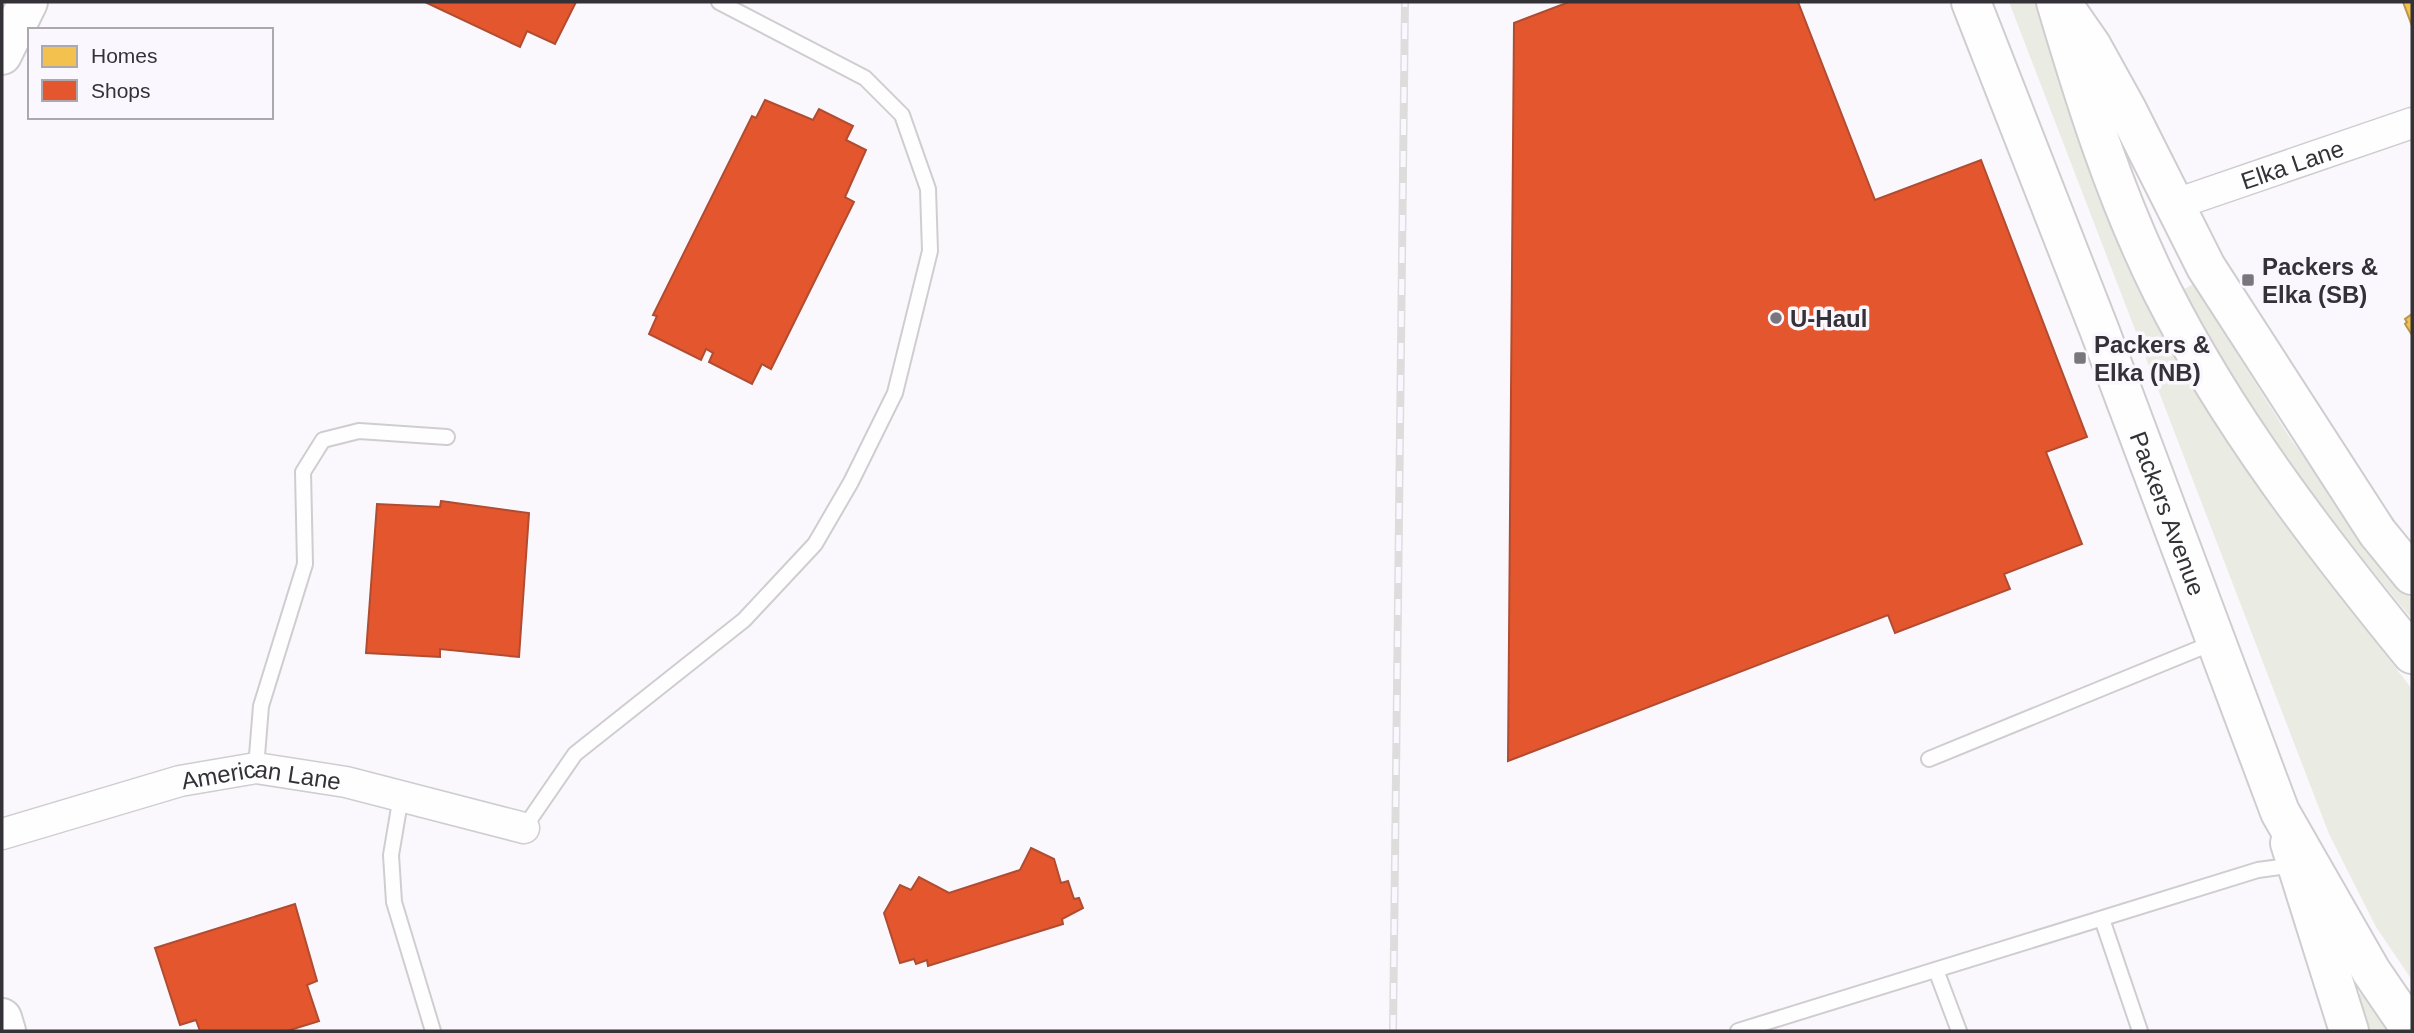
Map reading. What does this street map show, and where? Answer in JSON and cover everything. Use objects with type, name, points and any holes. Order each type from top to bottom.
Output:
[{"type":"main road","points":[[2,55],[28,2]]},
{"type":"main road","name":"Packers Avenue","points":[[1971,2],[2280,812],[2349,1031]]},
{"type":"main road","points":[[2059,2],[2091,45],[2206,267],[2362,509],[2412,575]]},
{"type":"main road","points":[[2059,2],[2088,115],[2162,291],[2228,404],[2266,461],[2352,580],[2412,654]]},
{"type":"main road","points":[[2280,812],[2371,971],[2412,1031]]},
{"type":"main road","points":[[2,1018],[6,1031]]},
{"type":"street","name":"Elka Lane","points":[[2174,205],[2412,122]]},
{"type":"street","name":"American Lane","points":[[2,834],[180,781],[256,768],[346,782],[524,828]]},
{"type":"lane","points":[[524,828],[575,754],[744,620],[815,544],[851,482],[895,393],[930,251],[928,189],[902,115],[865,78],[719,2]]},
{"type":"lane","points":[[256,768],[261,706],[305,564],[303,472],[323,440],[359,431],[447,437]]},
{"type":"lane","points":[[1928,759],[2216,642]]},
{"type":"lane","points":[[401,796],[391,855],[394,902],[433,1031]]},
{"type":"lane","points":[[1738,1031],[2258,870],[2296,865]]},
{"type":"lane","points":[[2102,919],[2140,1031]]},
{"type":"lane","points":[[1936,970],[1959,1031]]},
{"type":"shaded area","points":[[2009,2],[2036,2],[2163,314],[2272,508],[2412,689],[2412,980],[2376,927],[2329,834]]},
{"type":"shaded area","points":[[2193,284],[2292,441],[2412,600],[2412,619],[2318,501],[2261,419],[2183,290]]},
{"type":"shaded area","points":[[2363,992],[2393,1031],[2368,1031],[2355,996]]},
{"type":"building: Homes","points":[[2403,2],[2412,2],[2412,26]]},
{"type":"building: Homes","points":[[2412,314],[2412,335],[2405,319]]},
{"type":"building: Shops","points":[[425,2],[576,2],[555,44],[527,31],[520,47]]},
{"type":"building: Shops","name":"U-Haul","points":[[1569,2],[1798,2],[1875,200],[1981,160],[2087,437],[2046,452],[2082,544],[2004,574],[2010,589],[1895,633],[1888,615],[1508,761],[1514,23]]},
{"type":"building: Shops","points":[[765,100],[813,120],[819,109],[853,126],[846,140],[866,150],[845,197],[854,202],[771,369],[762,364],[752,384],[709,362],[713,353],[706,349],[701,360],[649,334],[657,316],[653,315],[752,116],[756,118]]},
{"type":"building: Shops","points":[[441,501],[529,513],[519,657],[440,649],[440,657],[366,653],[377,504],[440,507]]},
{"type":"building: Shops","points":[[1031,848],[1054,859],[1061,883],[1068,881],[1074,899],[1079,898],[1083,908],[1062,919],[1063,924],[928,966],[927,960],[916,964],[914,959],[900,963],[884,913],[900,885],[911,890],[919,877],[949,893],[1020,870]]},
{"type":"building: Shops","points":[[295,904],[317,981],[307,985],[319,1021],[287,1031],[200,1031],[196,1020],[180,1025],[155,948]]},
{"type":"railway","points":[[1393,1031],[1405,2]]},
{"type":"place","name":"Packers & Elka (SB)","points":[[2248,280]]},
{"type":"place","name":"U-Haul","points":[[1776,318]]},
{"type":"place","name":"Packers & Elka (NB)","points":[[2080,358]]}]
